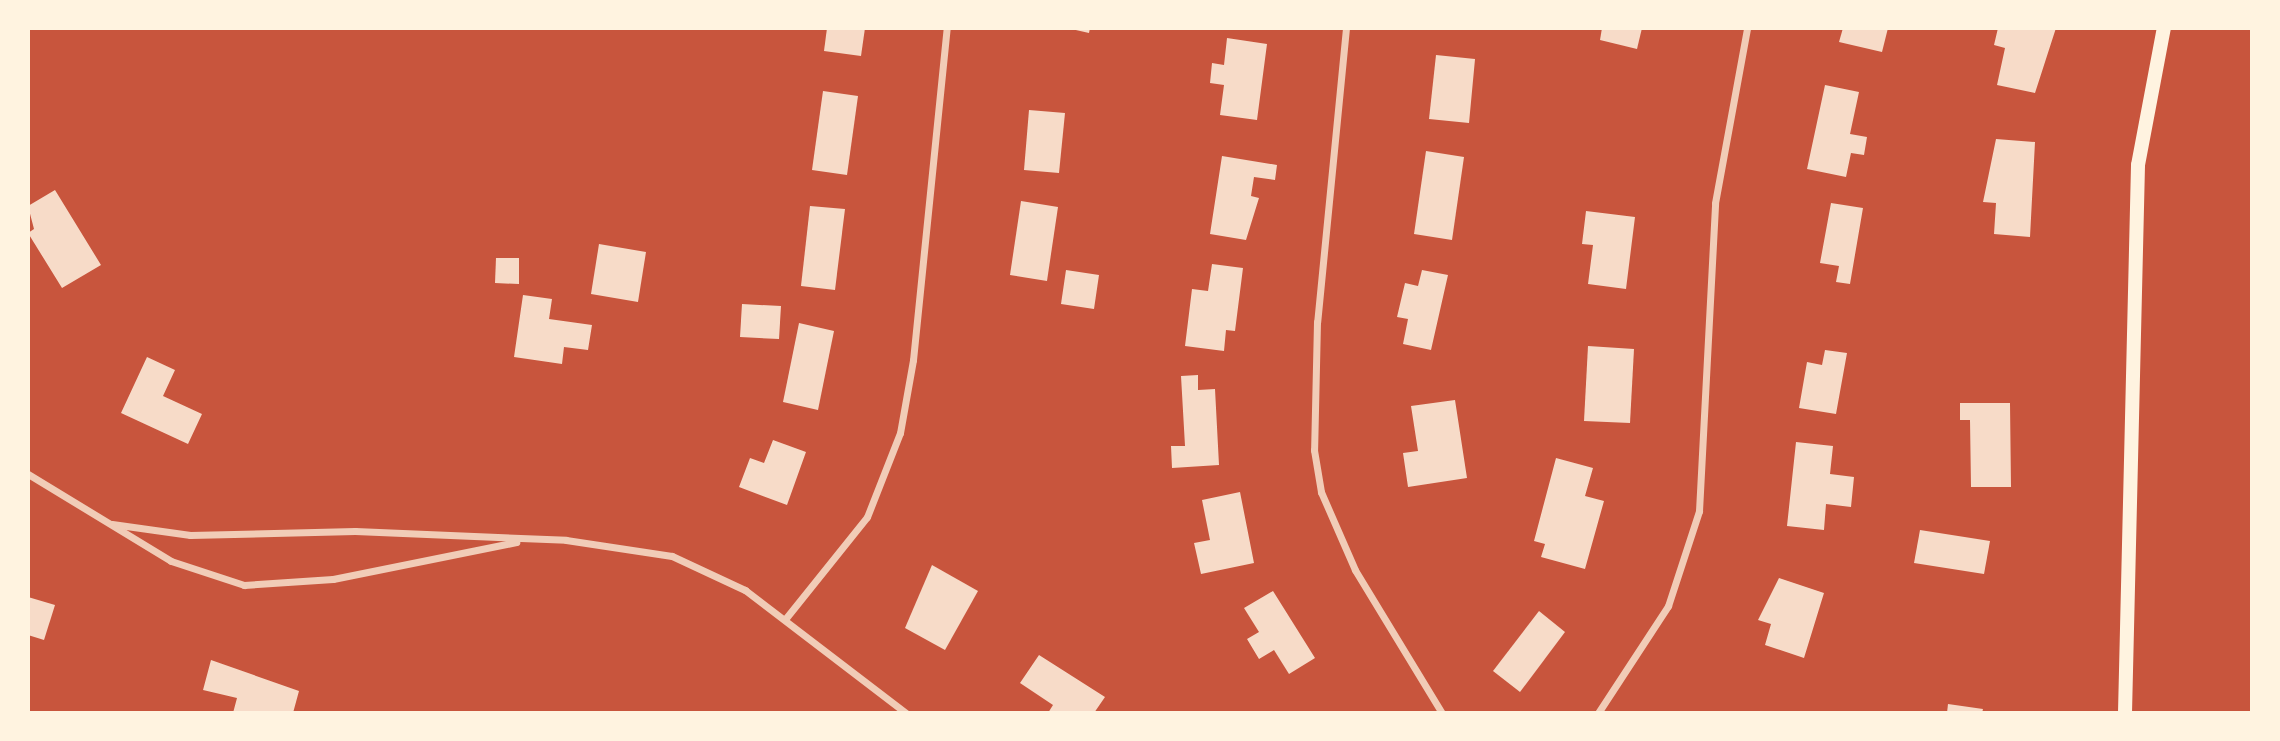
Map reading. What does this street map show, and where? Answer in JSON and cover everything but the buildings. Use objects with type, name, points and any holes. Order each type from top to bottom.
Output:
[{"type":"main road","points":[[2125,713],[2138,165],[2164,28]]},
{"type":"street","points":[[786,618],[867,517],[900,433],[913,360],[947,28]]},
{"type":"street","points":[[1346,28],[1317,322],[1314,450],[1321,492],[1355,570],[1442,713]]},
{"type":"street","points":[[1598,713],[1668,606],[1699,510],[1715,203],[1747,28]]},
{"type":"street","points":[[28,474],[195,572],[252,585],[369,573],[527,539]]},
{"type":"street","points":[[112,524],[190,535],[355,531],[604,543],[671,556],[745,590],[786,618],[906,713]]}]
